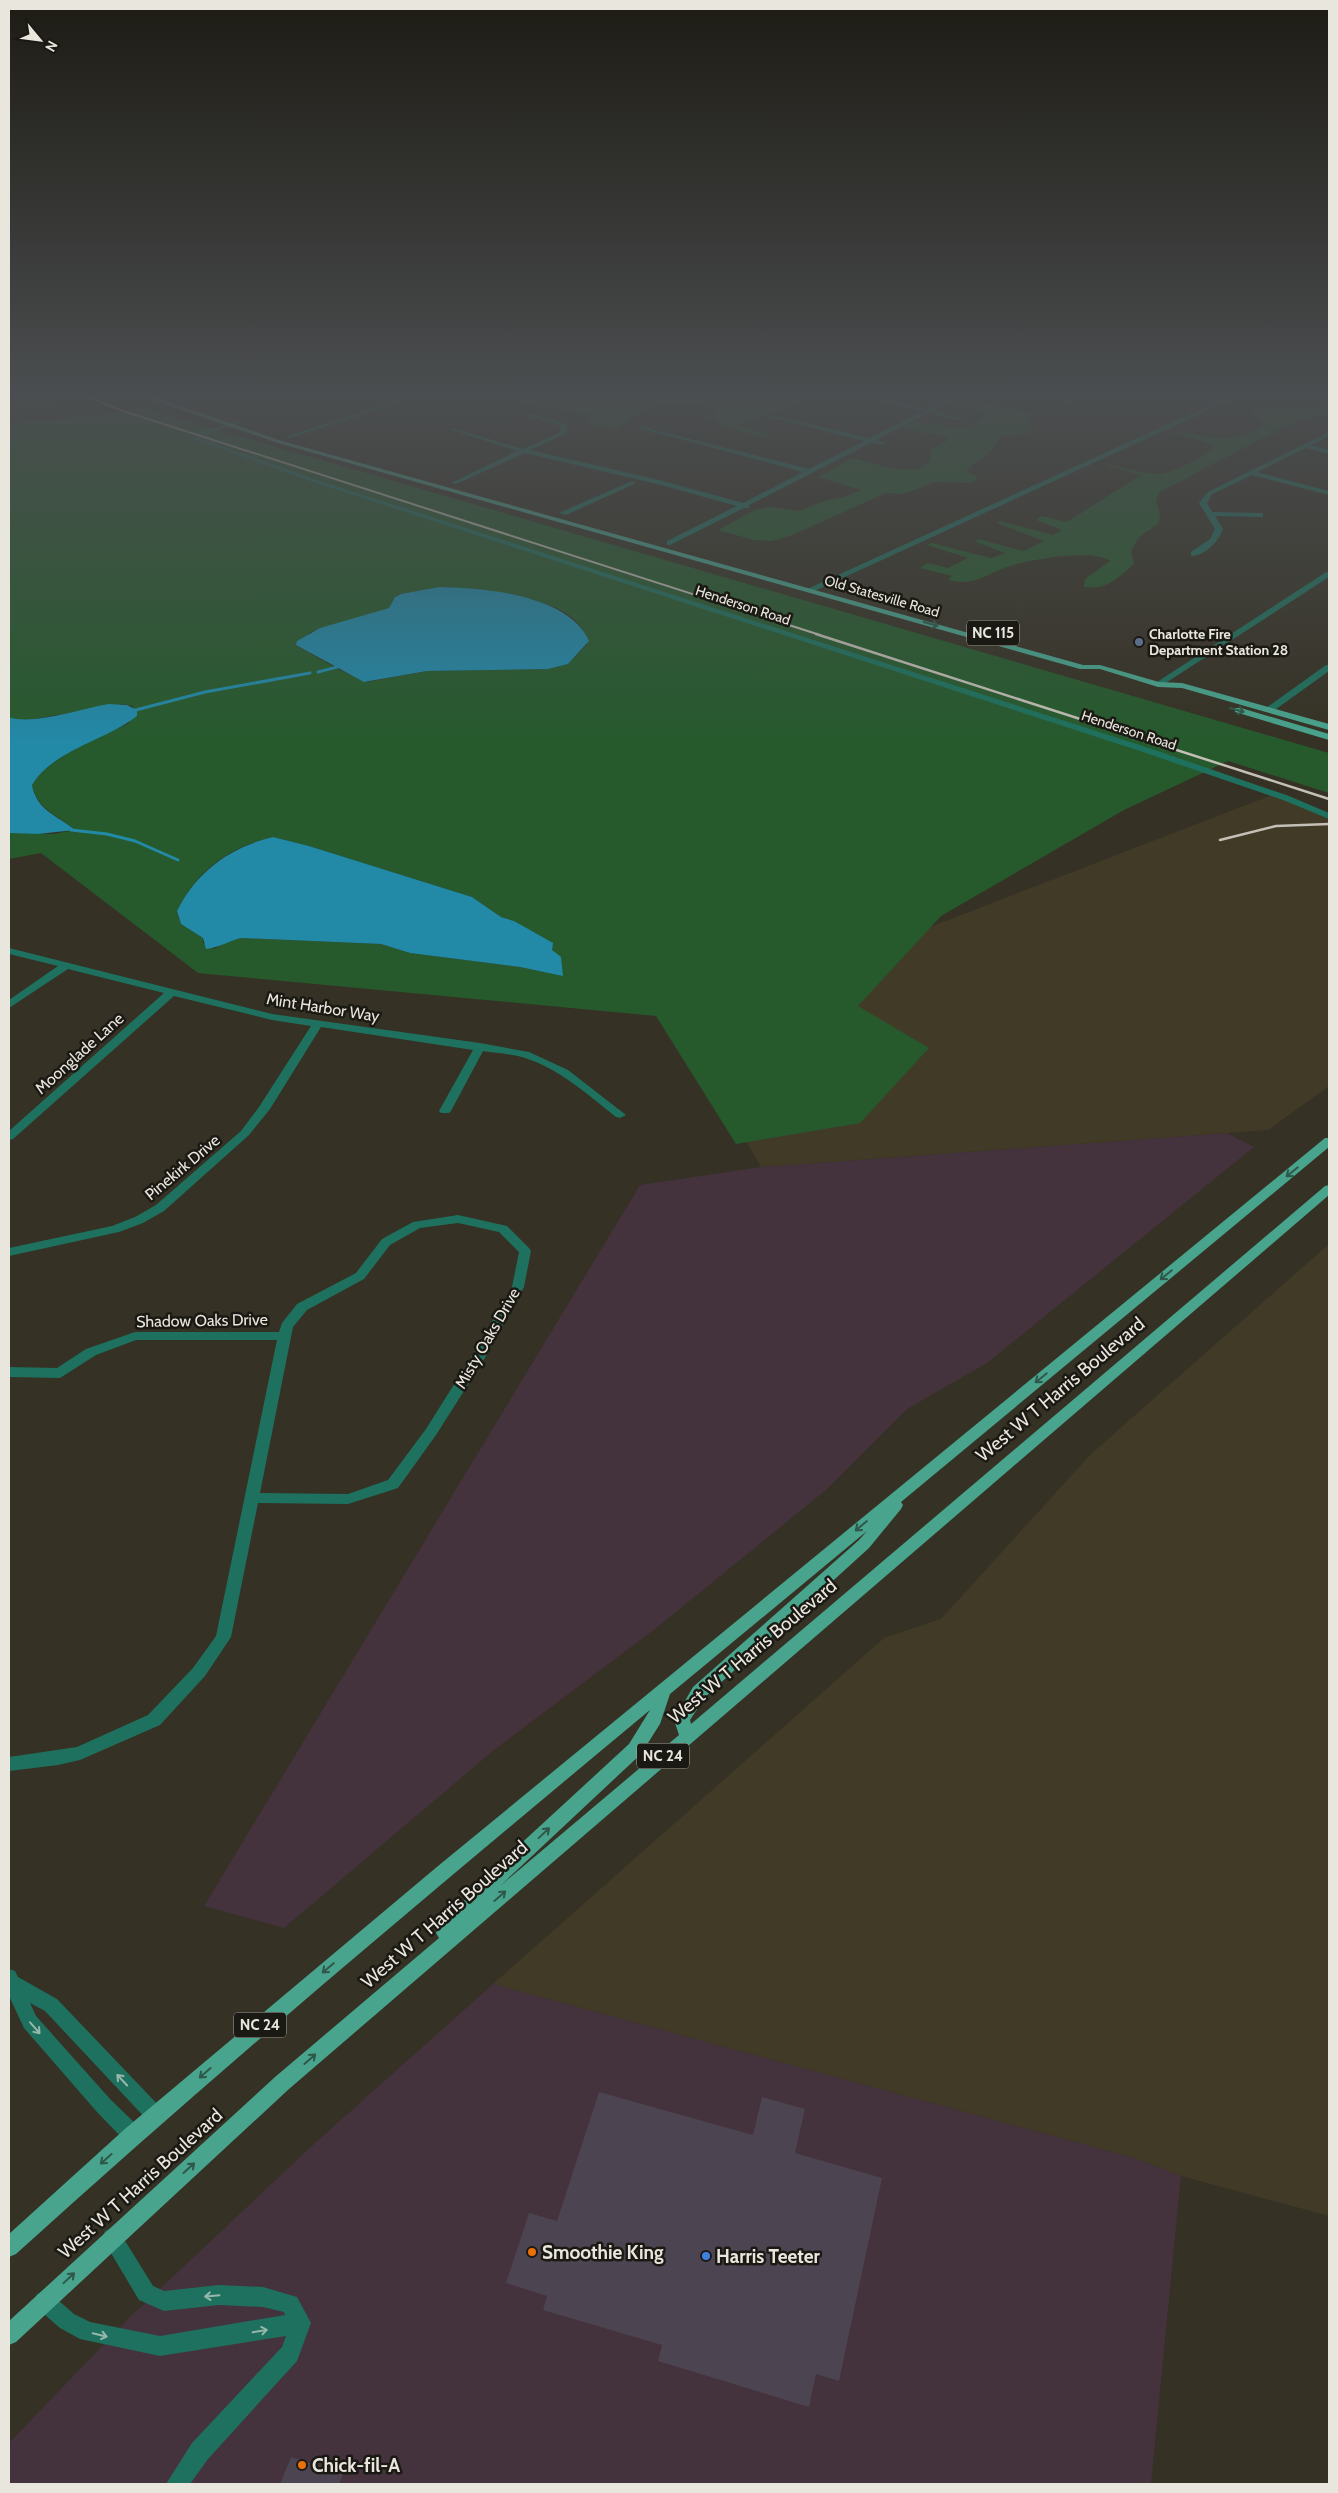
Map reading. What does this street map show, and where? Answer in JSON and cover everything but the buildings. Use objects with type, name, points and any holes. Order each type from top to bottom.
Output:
[{"type":"main road","name":"Old Statesville Road","points":[[526,510],[1083,667],[1100,667],[1158,684],[1182,686],[1329,727]]},
{"type":"main road","name":"Old Statesville Road","points":[[550,510],[1094,662],[1100,667]]},
{"type":"main road","name":"Old Statesville Road","points":[[1158,684],[1172,692],[1329,737]]},
{"type":"main road","name":"West W T Harris Boulevard","points":[[9,2247],[133,2135],[430,1883],[1329,1141]]},
{"type":"main road","name":"West W T Harris Boulevard","points":[[9,2335],[282,2083],[1329,1189]]},
{"type":"main road","points":[[687,1736],[682,1720],[699,1692],[864,1544],[916,1482]]},
{"type":"main road","points":[[401,1981],[506,1868],[635,1748],[652,1724],[658,1711],[663,1691]]},
{"type":"street","name":"Henderson Road","points":[[406,510],[1152,752],[1286,798],[1329,816]]},
{"type":"street","points":[[563,514],[571,510]]},
{"type":"street","points":[[670,544],[737,510]]},
{"type":"street","points":[[809,590],[984,510]]},
{"type":"street","points":[[1194,554],[1205,548],[1218,535],[1219,529],[1207,510]]},
{"type":"street","points":[[1211,514],[1260,514]]},
{"type":"street","points":[[1158,684],[1329,574]]},
{"type":"street","points":[[1269,710],[1329,667]]},
{"type":"street","name":"Mint Harbor Way","points":[[9,950],[65,966],[250,1012],[318,1024],[525,1054],[550,1063],[572,1075],[620,1115]]},
{"type":"street","points":[[9,1004],[65,966]]},
{"type":"street","name":"Moonglade Lane","points":[[9,1136],[171,993]]},
{"type":"street","name":"Pinekirk Drive","points":[[9,1252],[115,1229],[139,1220],[160,1208],[245,1133],[264,1109],[318,1024]]},
{"type":"street","points":[[445,1111],[480,1046]]},
{"type":"street","name":"Misty Oaks Drive","points":[[9,1764],[58,1758],[80,1753],[154,1720],[199,1672],[223,1638],[251,1498],[287,1326],[302,1307],[360,1276],[386,1242],[417,1225],[458,1219],[503,1229],[526,1251],[518,1287],[486,1345],[431,1432],[393,1484],[348,1499],[251,1498]]},
{"type":"street","name":"Shadow Oaks Drive","points":[[9,1372],[60,1373],[91,1352],[135,1336],[285,1336]]},
{"type":"street","points":[[11,1981],[51,2005],[156,2116]]},
{"type":"street","points":[[11,1981],[30,2022],[104,2106],[133,2135]]},
{"type":"street","points":[[112,2238],[146,2292],[164,2301],[218,2295],[274,2299],[290,2304],[301,2324],[290,2354],[200,2452],[177,2484]]},
{"type":"street","points":[[44,2301],[67,2322],[87,2332],[160,2346],[301,2324]]},
{"type":"shaded area","points":[[1272,795],[1329,814],[1329,1086],[1268,1130],[761,1167],[679,1024]]},
{"type":"shaded area","points":[[1227,1133],[1254,1147],[987,1363],[907,1409],[826,1490],[655,1629],[494,1750],[284,1928],[204,1906],[640,1185],[761,1167]]},
{"type":"shaded area","points":[[1329,1244],[1329,2216],[1181,2176],[1135,2158],[493,1984],[884,1638],[941,1619],[1091,1454]]},
{"type":"shaded area","points":[[493,1984],[1135,2158],[1181,2176],[1151,2484],[9,2484],[9,2443],[130,2317],[315,2143]]},
{"type":"green space","points":[[9,510],[495,510],[1329,753],[1329,793],[1228,761],[1124,810],[941,916],[858,1006],[929,1048],[860,1123],[736,1144],[656,1016],[198,973],[41,853],[9,859],[9,833],[53,834],[75,830],[43,806],[35,794],[32,785],[50,765],[62,757],[129,723],[133,706],[122,704],[16,721],[9,717]],"holes":[[[439,587],[473,589],[514,595],[554,607],[569,615],[580,626],[587,644],[568,664],[548,669],[427,671],[367,682],[336,668],[296,645],[311,632],[389,608],[395,597],[401,594]],[[273,837],[309,846],[472,897],[501,917],[514,921],[551,950],[563,975],[520,967],[410,953],[381,944],[241,938],[227,941],[214,949],[203,943],[203,938],[181,924],[177,912],[185,897],[204,873],[228,854],[257,841]]]},
{"type":"green space","points":[[754,510],[847,510],[790,536],[772,541],[754,540],[718,530]]},
{"type":"green space","points":[[1085,510],[1159,510],[1160,516],[1158,524],[1139,537],[1131,551],[1134,564],[1117,579],[1099,587],[1084,587],[1085,579],[1110,561],[1102,557],[1078,555],[1049,558],[1005,568],[967,582],[948,580],[952,576],[920,568],[927,563],[948,568],[968,558],[927,545],[932,543],[991,558],[1005,553],[974,541],[979,539],[1023,551],[1044,541],[997,523],[1000,521],[1053,535],[1062,530],[1036,520],[1041,516],[1067,522]]},
{"type":"water","points":[[439,587],[501,592],[544,604],[563,613],[579,625],[589,641],[568,664],[548,669],[427,671],[364,682],[296,645],[297,641],[320,628],[389,608],[395,597],[401,594]]},
{"type":"water","points":[[109,704],[127,705],[137,710],[137,716],[53,763],[41,773],[32,785],[38,801],[43,807],[75,830],[38,834],[9,833],[9,717],[18,719],[43,718]]},
{"type":"water","points":[[273,837],[309,846],[472,897],[501,917],[514,921],[553,943],[552,950],[561,957],[563,976],[520,967],[410,953],[381,944],[241,938],[206,949],[203,938],[181,924],[177,911],[185,897],[204,873],[216,863],[243,847]]},
{"type":"waterway","points":[[318,672],[341,666]]},
{"type":"waterway","points":[[132,711],[205,692],[310,673]]},
{"type":"waterway","points":[[71,830],[107,834],[135,841],[178,860]]},
{"type":"railway","points":[[432,510],[820,635]]},
{"type":"railway","points":[[816,634],[1329,799]]},
{"type":"railway","points":[[1220,840],[1276,826],[1329,824]]},
{"type":"place","name":"Charlotte Fire Department Station 28","points":[[1139,642]]},
{"type":"place","name":"Smoothie King","points":[[532,2252]]},
{"type":"place","name":"Harris Teeter","points":[[706,2256]]},
{"type":"place","name":"Chick-fil-A","points":[[302,2465]]}]
